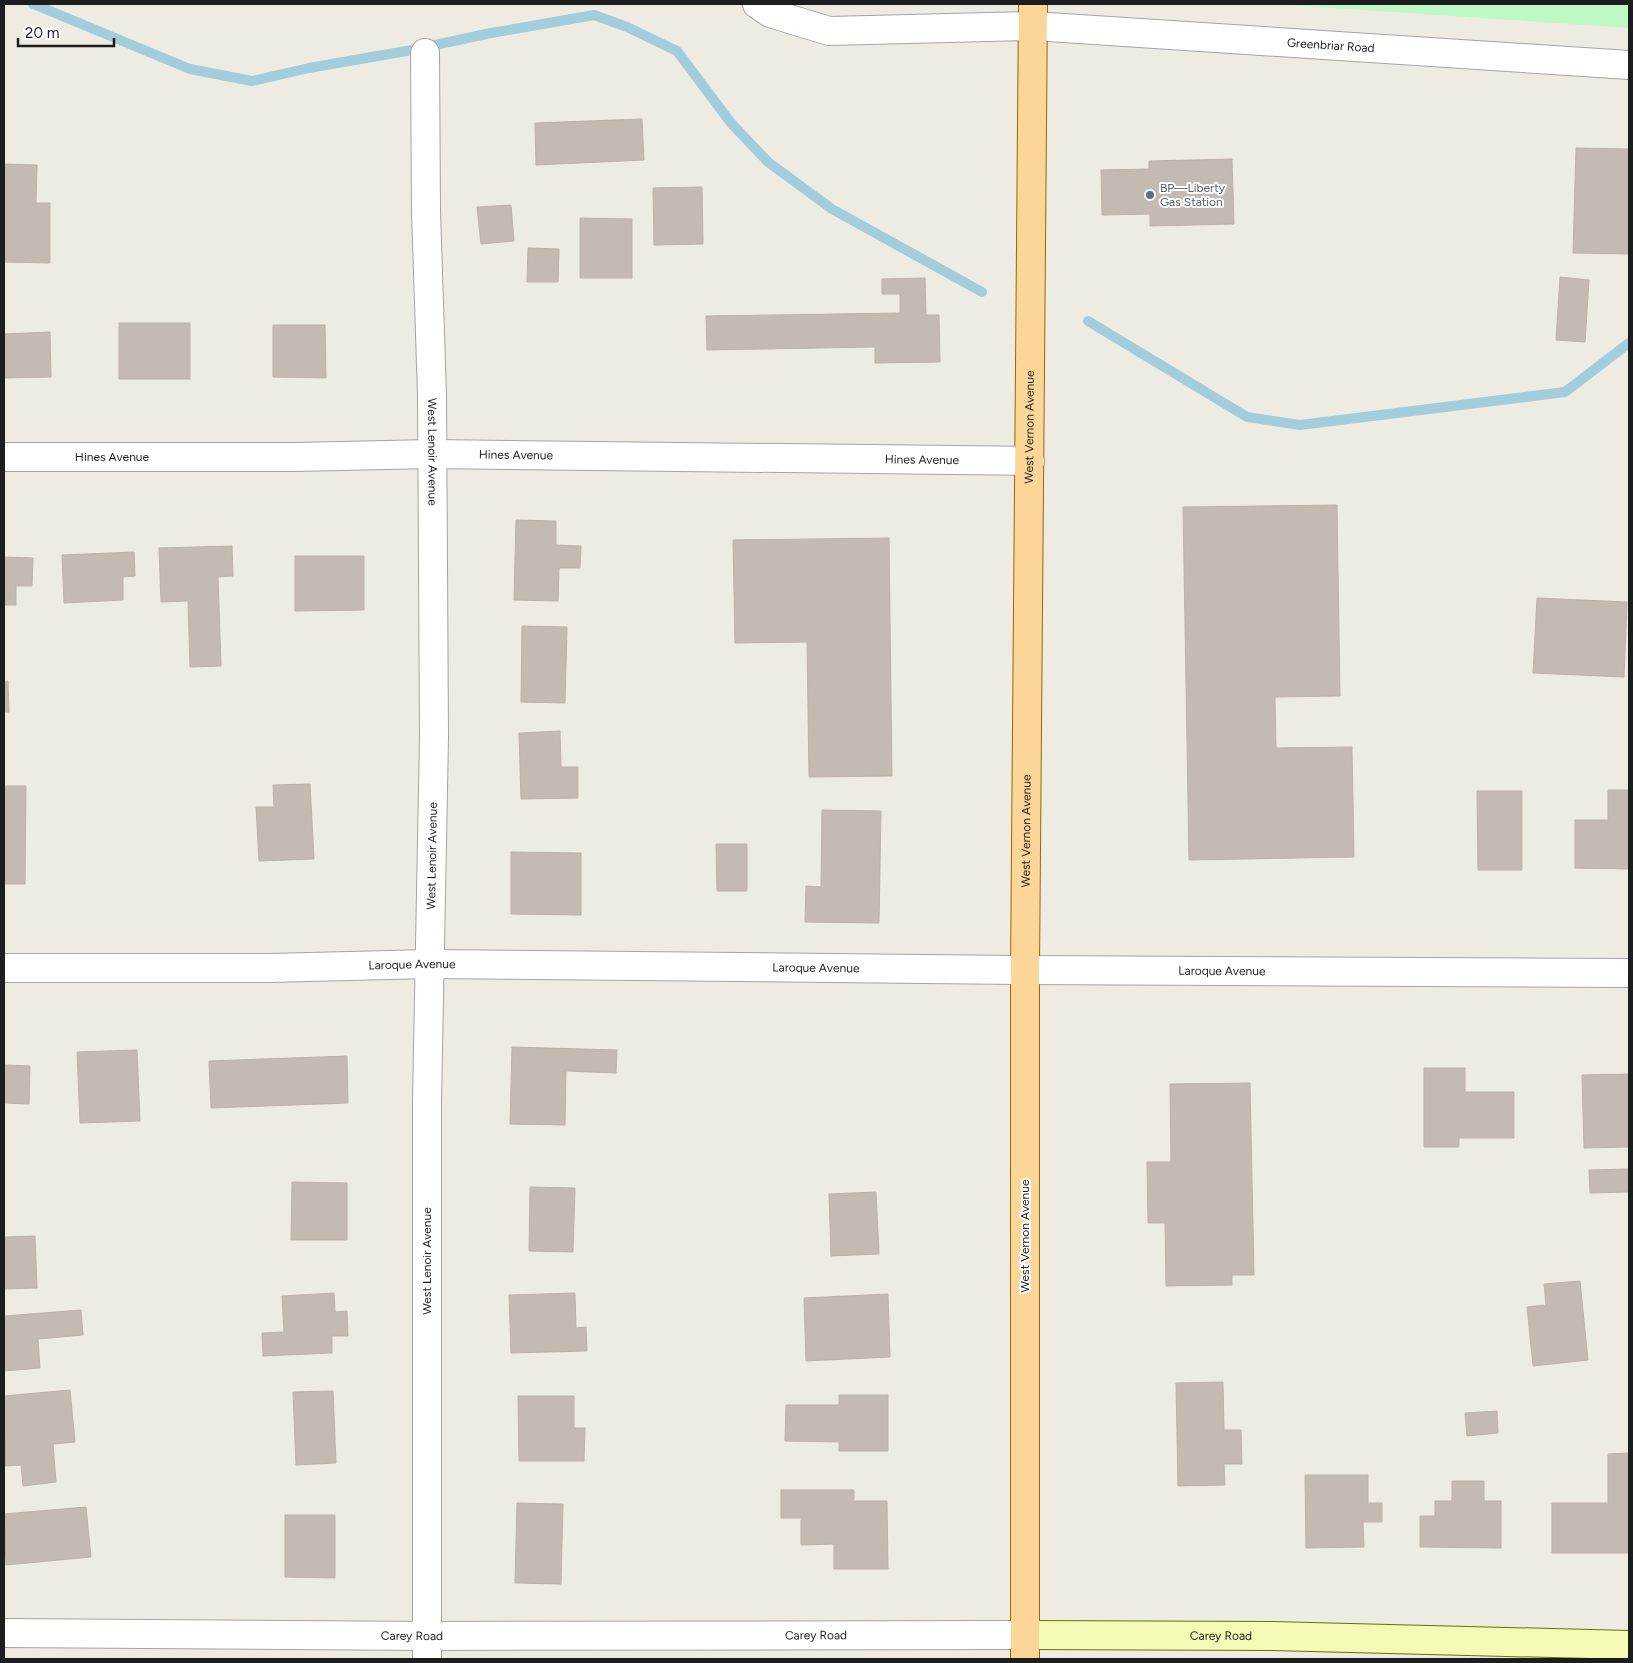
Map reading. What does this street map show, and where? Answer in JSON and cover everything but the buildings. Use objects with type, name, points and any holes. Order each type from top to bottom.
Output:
[{"type":"main road","name":"West Vernon Avenue","points":[[1026,1647],[1025,970],[1033,15]]},
{"type":"street","name":"Greenbriar Road","points":[[757,4],[770,13],[829,32],[1033,15],[1629,65]]},
{"type":"street","name":"West Lenoir Avenue","points":[[425,53],[426,211],[432,395],[434,737],[427,1102],[428,1648]]},
{"type":"street","name":"Hines Avenue","points":[[4,457],[295,457],[432,454],[1030,461]]},
{"type":"street","name":"Laroque Avenue","points":[[4,968],[269,968],[430,964],[1025,970],[1629,973]]},
{"type":"street","name":"Carey Road","points":[[4,1633],[428,1648],[1026,1647],[1272,1636],[1629,1646]]},
{"type":"green space","points":[[1274,4],[1629,4],[1629,28]]},
{"type":"waterway","points":[[33,4],[190,69],[252,81],[309,68],[594,15],[627,27],[677,51],[731,123],[768,162],[832,209],[982,292]]},
{"type":"waterway","points":[[1088,321],[1247,417],[1300,425],[1565,392],[1629,343]]},
{"type":"place","name":"BP—Liberty Gas Station","points":[[1150,195]]}]
